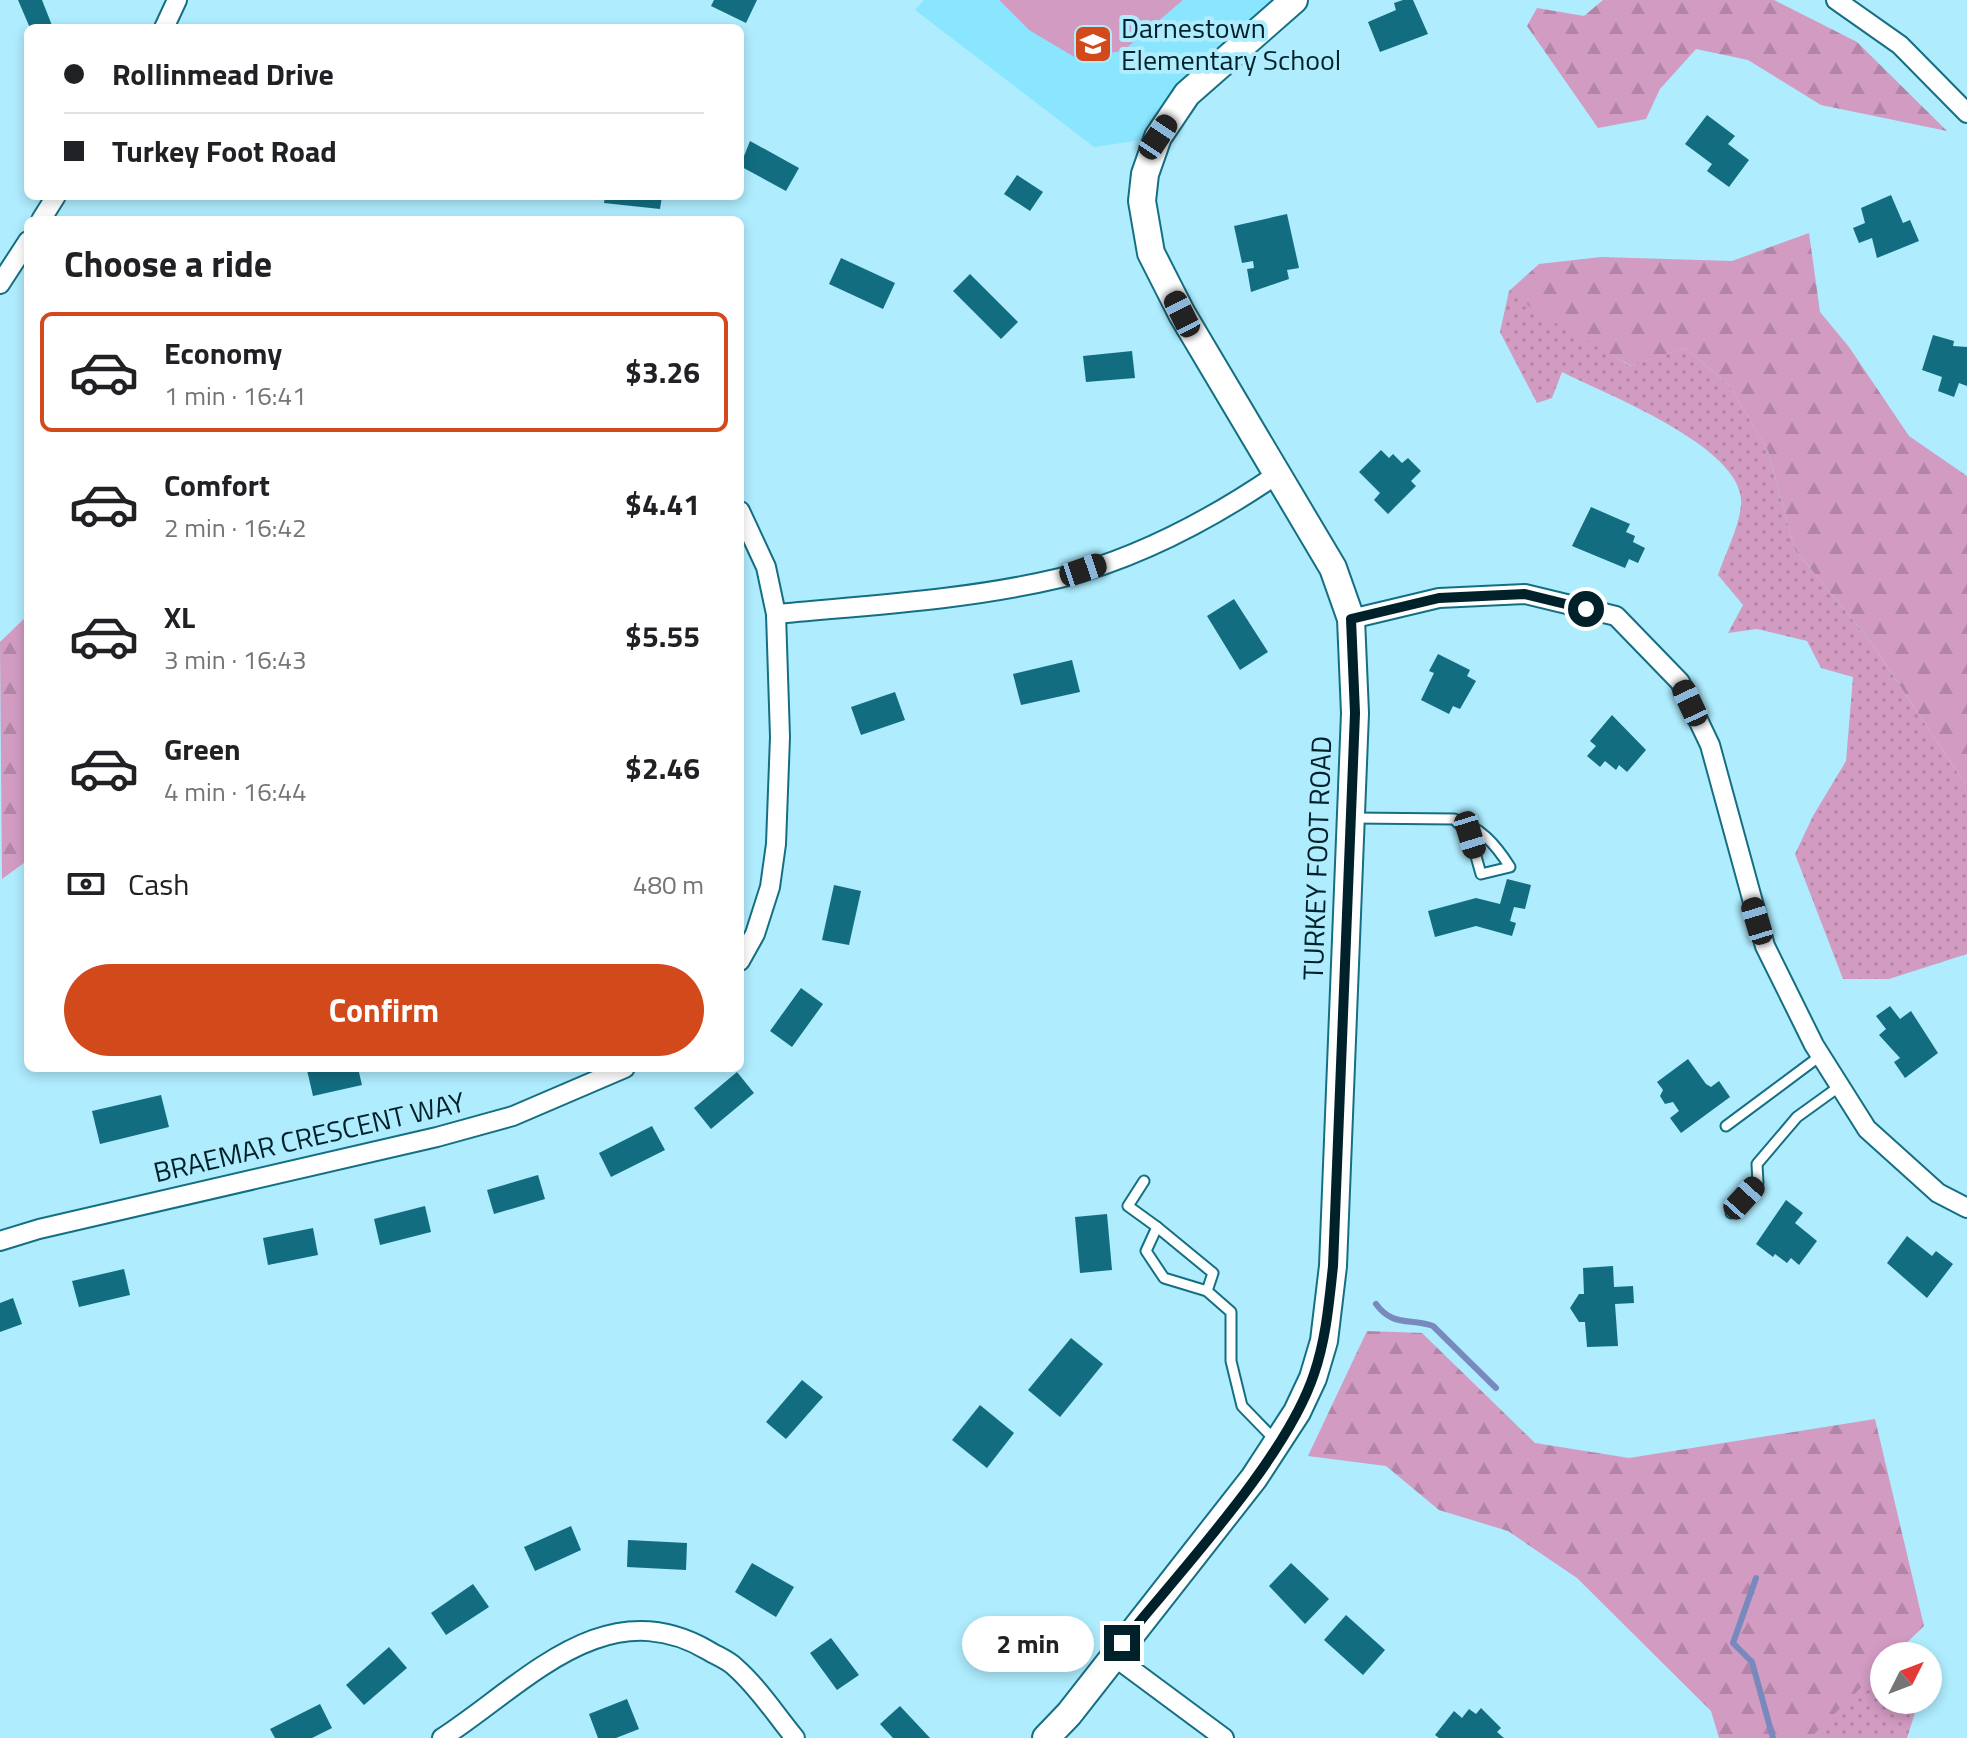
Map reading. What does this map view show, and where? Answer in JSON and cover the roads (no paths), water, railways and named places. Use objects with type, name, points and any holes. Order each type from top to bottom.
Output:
[{"type":"street","points":[[166,24],[177,0]]},
{"type":"street","name":"TURKEY FOOT ROAD","points":[[1046,1738],[1069,1714],[1112,1655],[1254,1478],[1313,1378],[1324,1341],[1330,1296],[1355,713],[1351,619],[1333,568],[1182,314],[1151,253],[1142,201],[1145,174],[1158,137],[1187,94],[1294,0]]},
{"type":"street","points":[[1836,0],[1900,45],[1967,113]]},
{"type":"street","points":[[0,284],[24,247]]},
{"type":"street","points":[[776,614],[957,597],[1061,577],[1132,553],[1195,525],[1279,473]]},
{"type":"street","points":[[744,520],[766,567],[776,614],[780,737],[776,844],[770,887],[755,934],[744,954]]},
{"type":"street","points":[[1351,619],[1439,598],[1525,594],[1616,616],[1680,682],[1710,745],[1765,946],[1820,1056],[1867,1129],[1938,1193],[1967,1208]]},
{"type":"street","name":"BRAEMAR CRESCENT WAY","points":[[0,1241],[39,1229],[437,1137],[513,1116],[616,1072]]},
{"type":"street","points":[[442,1738],[555,1656],[580,1643],[620,1632],[664,1631],[690,1640],[735,1666],[795,1738]]},
{"type":"street","points":[[1112,1655],[1224,1738]]},
{"type":"lane","points":[[1351,818],[1454,819],[1467,823],[1497,846],[1510,867],[1481,874],[1470,835],[1454,819]]},
{"type":"lane","points":[[1726,1126],[1820,1056]]},
{"type":"lane","points":[[1731,1213],[1758,1183],[1757,1164],[1797,1117],[1840,1086]]},
{"type":"lane","points":[[1144,1181],[1128,1206],[1213,1273],[1207,1291]]},
{"type":"lane","points":[[1157,1227],[1146,1251],[1164,1278],[1207,1291],[1231,1312],[1231,1361],[1242,1406],[1277,1442]]},
{"type":"waterway","points":[[1376,1304],[1395,1319],[1433,1326],[1496,1388]]},
{"type":"waterway","points":[[1756,1578],[1733,1643],[1752,1662],[1773,1738]]},
{"type":"place","name":"Darnestown Elementary School","points":[[1093,44]]}]
